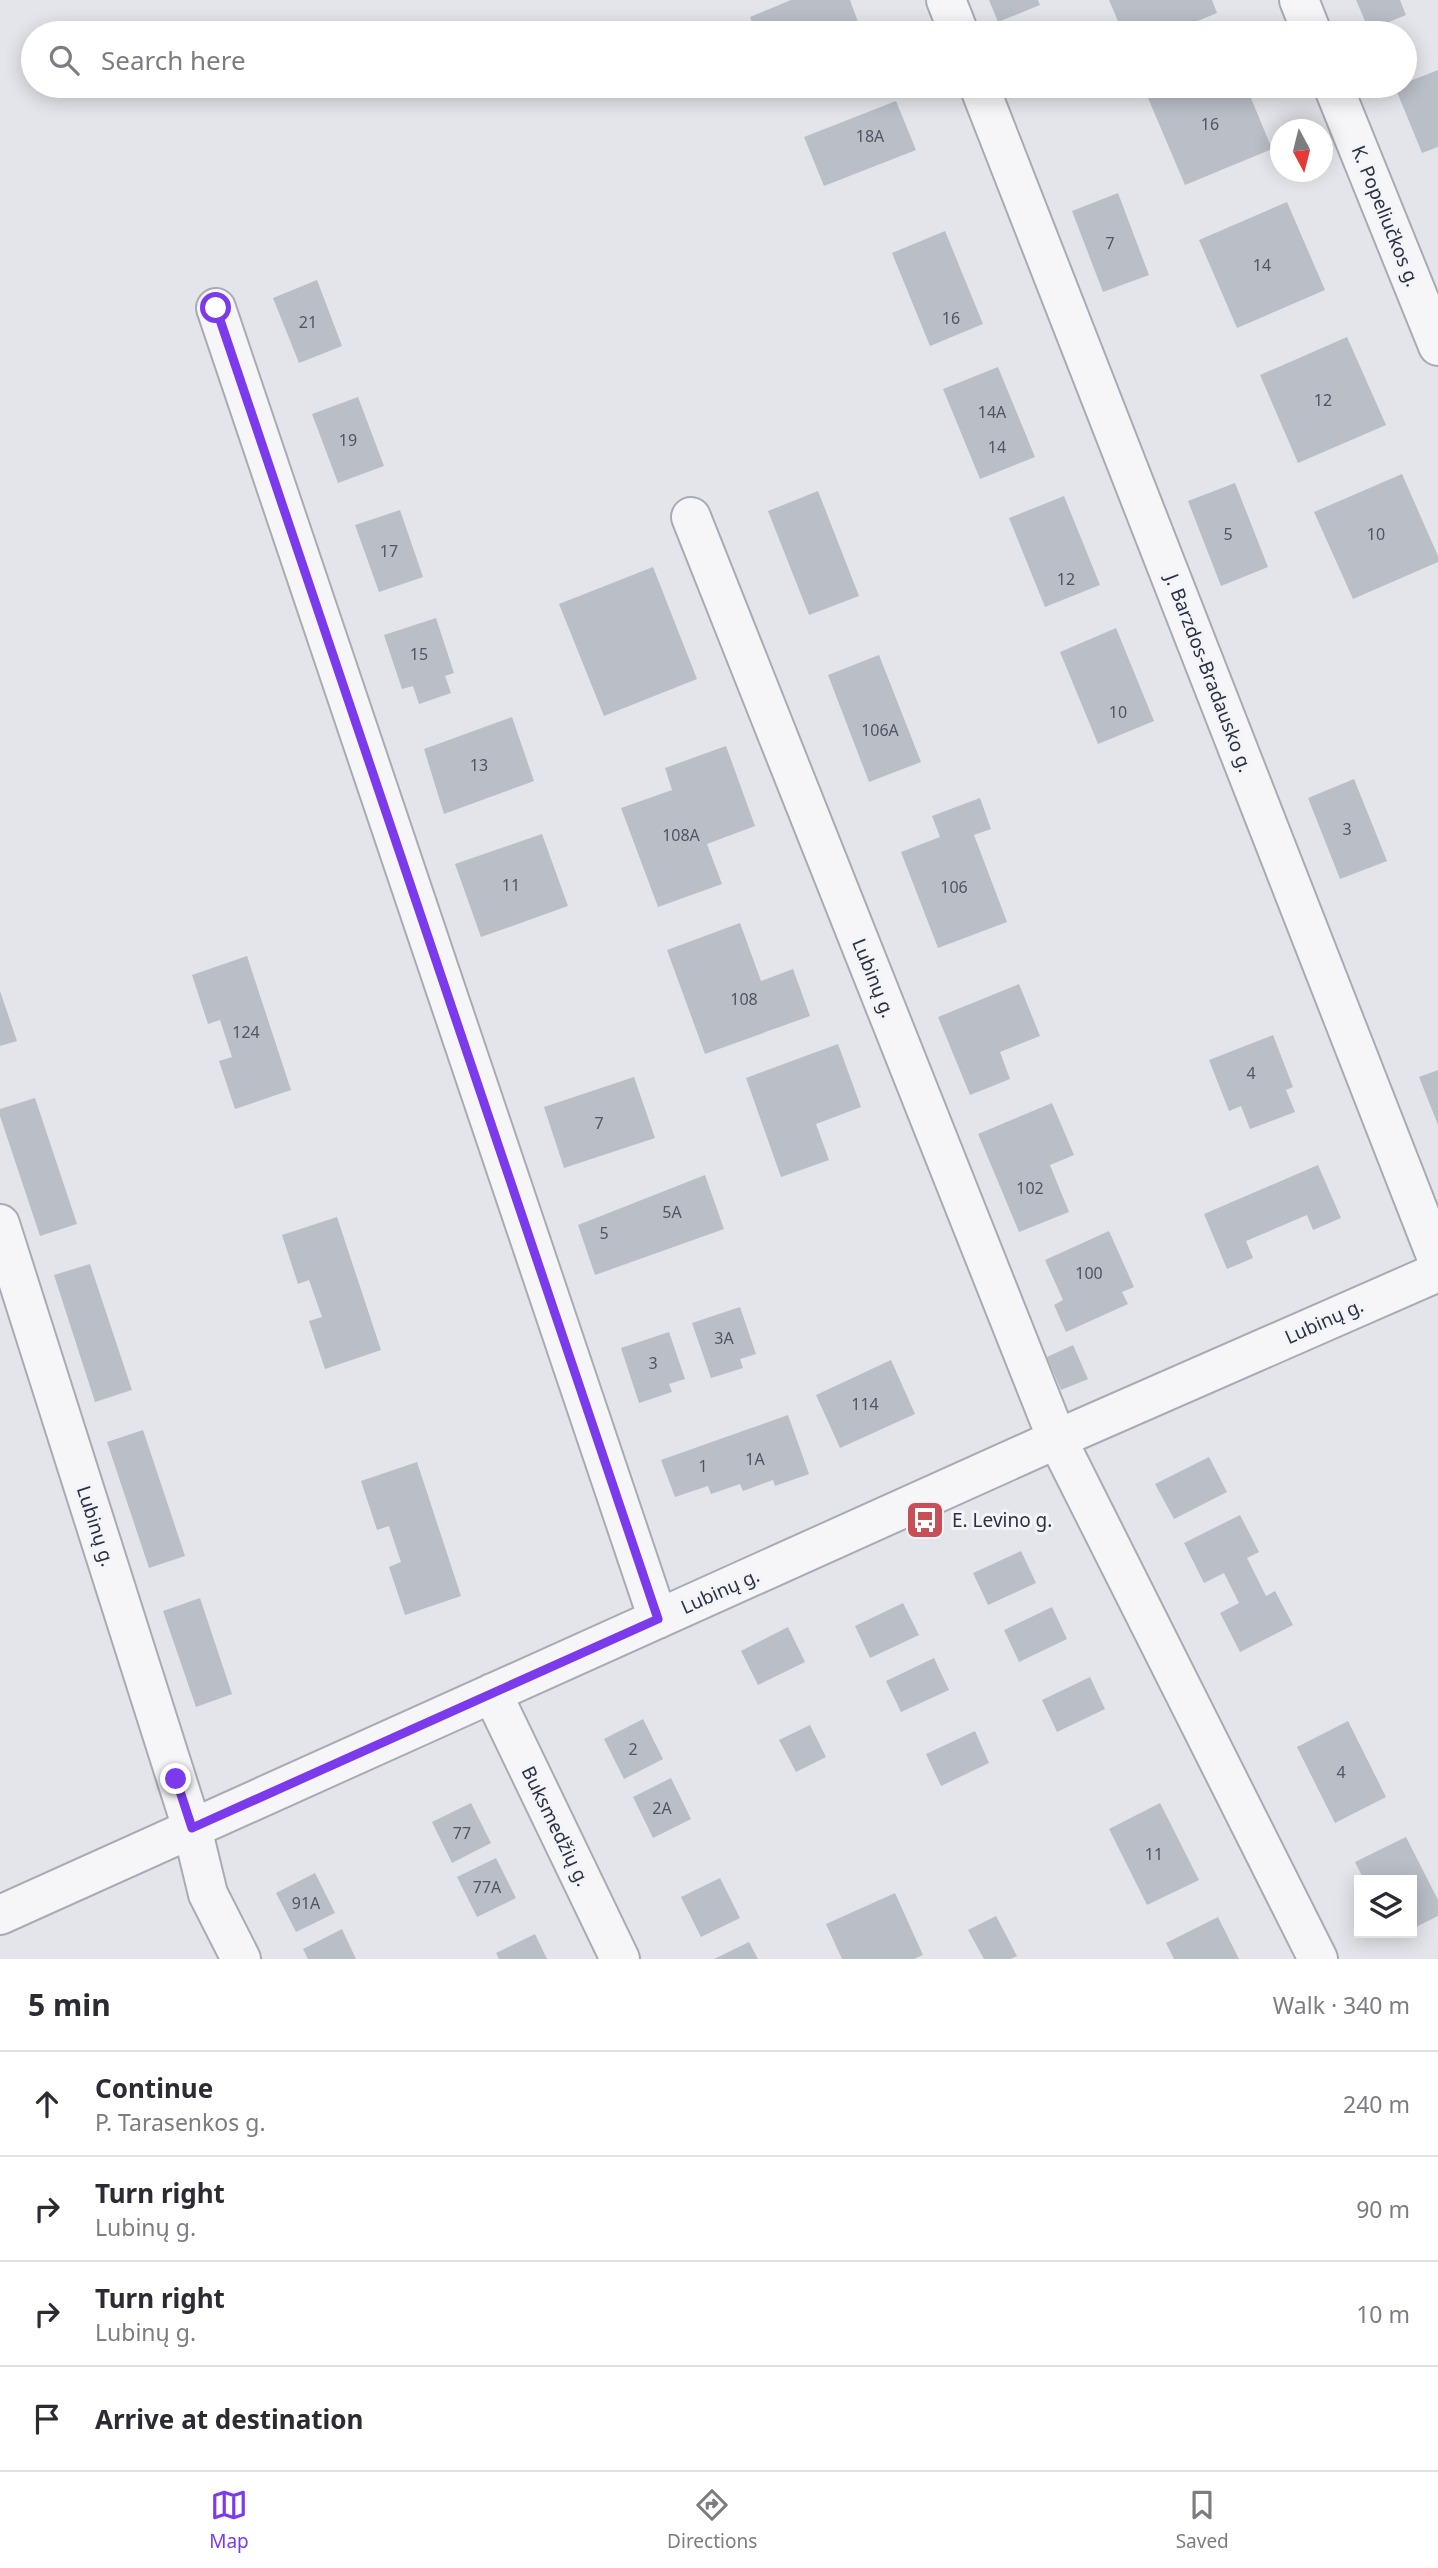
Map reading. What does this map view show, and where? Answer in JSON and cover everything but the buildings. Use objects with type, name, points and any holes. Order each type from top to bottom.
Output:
[{"type":"street","points":[[946,0],[954,21]]},
{"type":"street","points":[[1299,0],[1307,21]]},
{"type":"street","name":"J. Barzdos-Bradausko g.","points":[[984,98],[1438,1261]]},
{"type":"street","name":"K. Popeliučkos g.","points":[[1338,98],[1438,345]]},
{"type":"street","points":[[216,308],[658,1619]]},
{"type":"street","name":"Lubinų g.","points":[[691,517],[1057,1439]]},
{"type":"street","name":"Lubinų g.","points":[[0,1224],[192,1828]]},
{"type":"street","name":"Lubinų g.","points":[[0,1915],[1057,1439],[1438,1272]]},
{"type":"street","points":[[1057,1439],[1318,1959]]},
{"type":"street","name":"Buksmedžių g.","points":[[492,1693],[620,1959]]},
{"type":"street","points":[[192,1828],[208,1895],[241,1959]]},
{"type":"place","name":"E. Levino g.","points":[[925,1520]]},
{"type":"route","points":[[176,1779],[192,1828],[658,1619],[216,308]]}]
